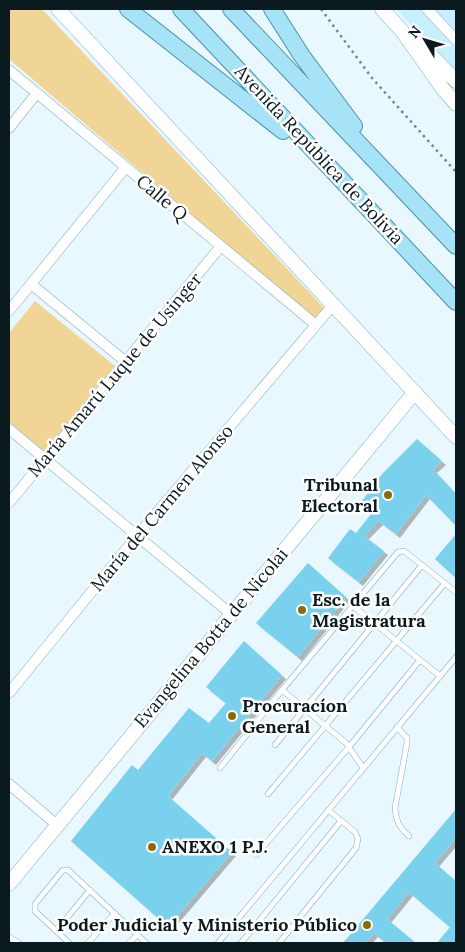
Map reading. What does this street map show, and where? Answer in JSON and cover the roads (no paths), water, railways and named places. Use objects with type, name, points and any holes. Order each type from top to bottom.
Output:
[{"type":"main road","points":[[128,9],[271,120],[342,181]]},
{"type":"main road","name":"Avenida República de Bolivia","points":[[181,9],[454,301]]},
{"type":"main road","name":"Avenida República de Bolivia","points":[[231,9],[456,246]]},
{"type":"main road","points":[[272,9],[316,75],[401,188]]},
{"type":"street","points":[[58,9],[456,437]]},
{"type":"street","points":[[427,9],[456,40]]},
{"type":"street","points":[[383,10],[456,81]]},
{"type":"street","points":[[383,10],[402,31],[443,89],[456,104]]},
{"type":"street","name":"Calle Q","points":[[9,70],[316,325]]},
{"type":"street","points":[[9,128],[36,94]]},
{"type":"street","points":[[9,311],[126,167]]},
{"type":"street","name":"María Amarú Luque de Usinger","points":[[9,504],[221,246]]},
{"type":"street","points":[[31,284],[126,362]]},
{"type":"street","name":"María del Carmen Alonso","points":[[9,693],[137,536],[333,306]]},
{"type":"street","name":"Evangelina Botta de Nicolai","points":[[9,884],[415,392]]},
{"type":"street","points":[[9,429],[231,614]]},
{"type":"street","points":[[9,784],[57,825]]},
{"type":"lane","points":[[220,768],[282,690],[398,552],[404,550],[456,592]]},
{"type":"lane","points":[[275,745],[422,565]]},
{"type":"lane","points":[[268,794],[445,583]]},
{"type":"lane","points":[[353,606],[440,676]]},
{"type":"lane","points":[[218,943],[456,656]]},
{"type":"lane","points":[[256,855],[349,747],[420,660]]},
{"type":"lane","points":[[282,690],[349,747],[363,768]]},
{"type":"lane","points":[[397,727],[407,738],[407,743],[395,808],[396,818],[401,829],[409,836]]},
{"type":"lane","points":[[279,943],[356,848],[358,839],[355,832],[328,810]]},
{"type":"lane","points":[[241,943],[341,821]]},
{"type":"lane","points":[[69,943],[36,911],[36,904],[63,870],[68,870],[146,943]]},
{"type":"lane","points":[[56,931],[90,890]]},
{"type":"lane","points":[[88,943],[114,914]]},
{"type":"lane","points":[[129,943],[137,935]]},
{"type":"lane","points":[[9,937],[19,943]]},
{"type":"place","name":"Tribunal Electoral","points":[[388,495]]},
{"type":"place","name":"Esc. de la Magistratura","points":[[302,610]]},
{"type":"place","name":"Procuracíon General","points":[[232,716]]},
{"type":"place","name":"ANEXO 1 P.J.","points":[[152,847]]},
{"type":"place","name":"Poder Judicial y Ministerio Público","points":[[367,925]]}]
